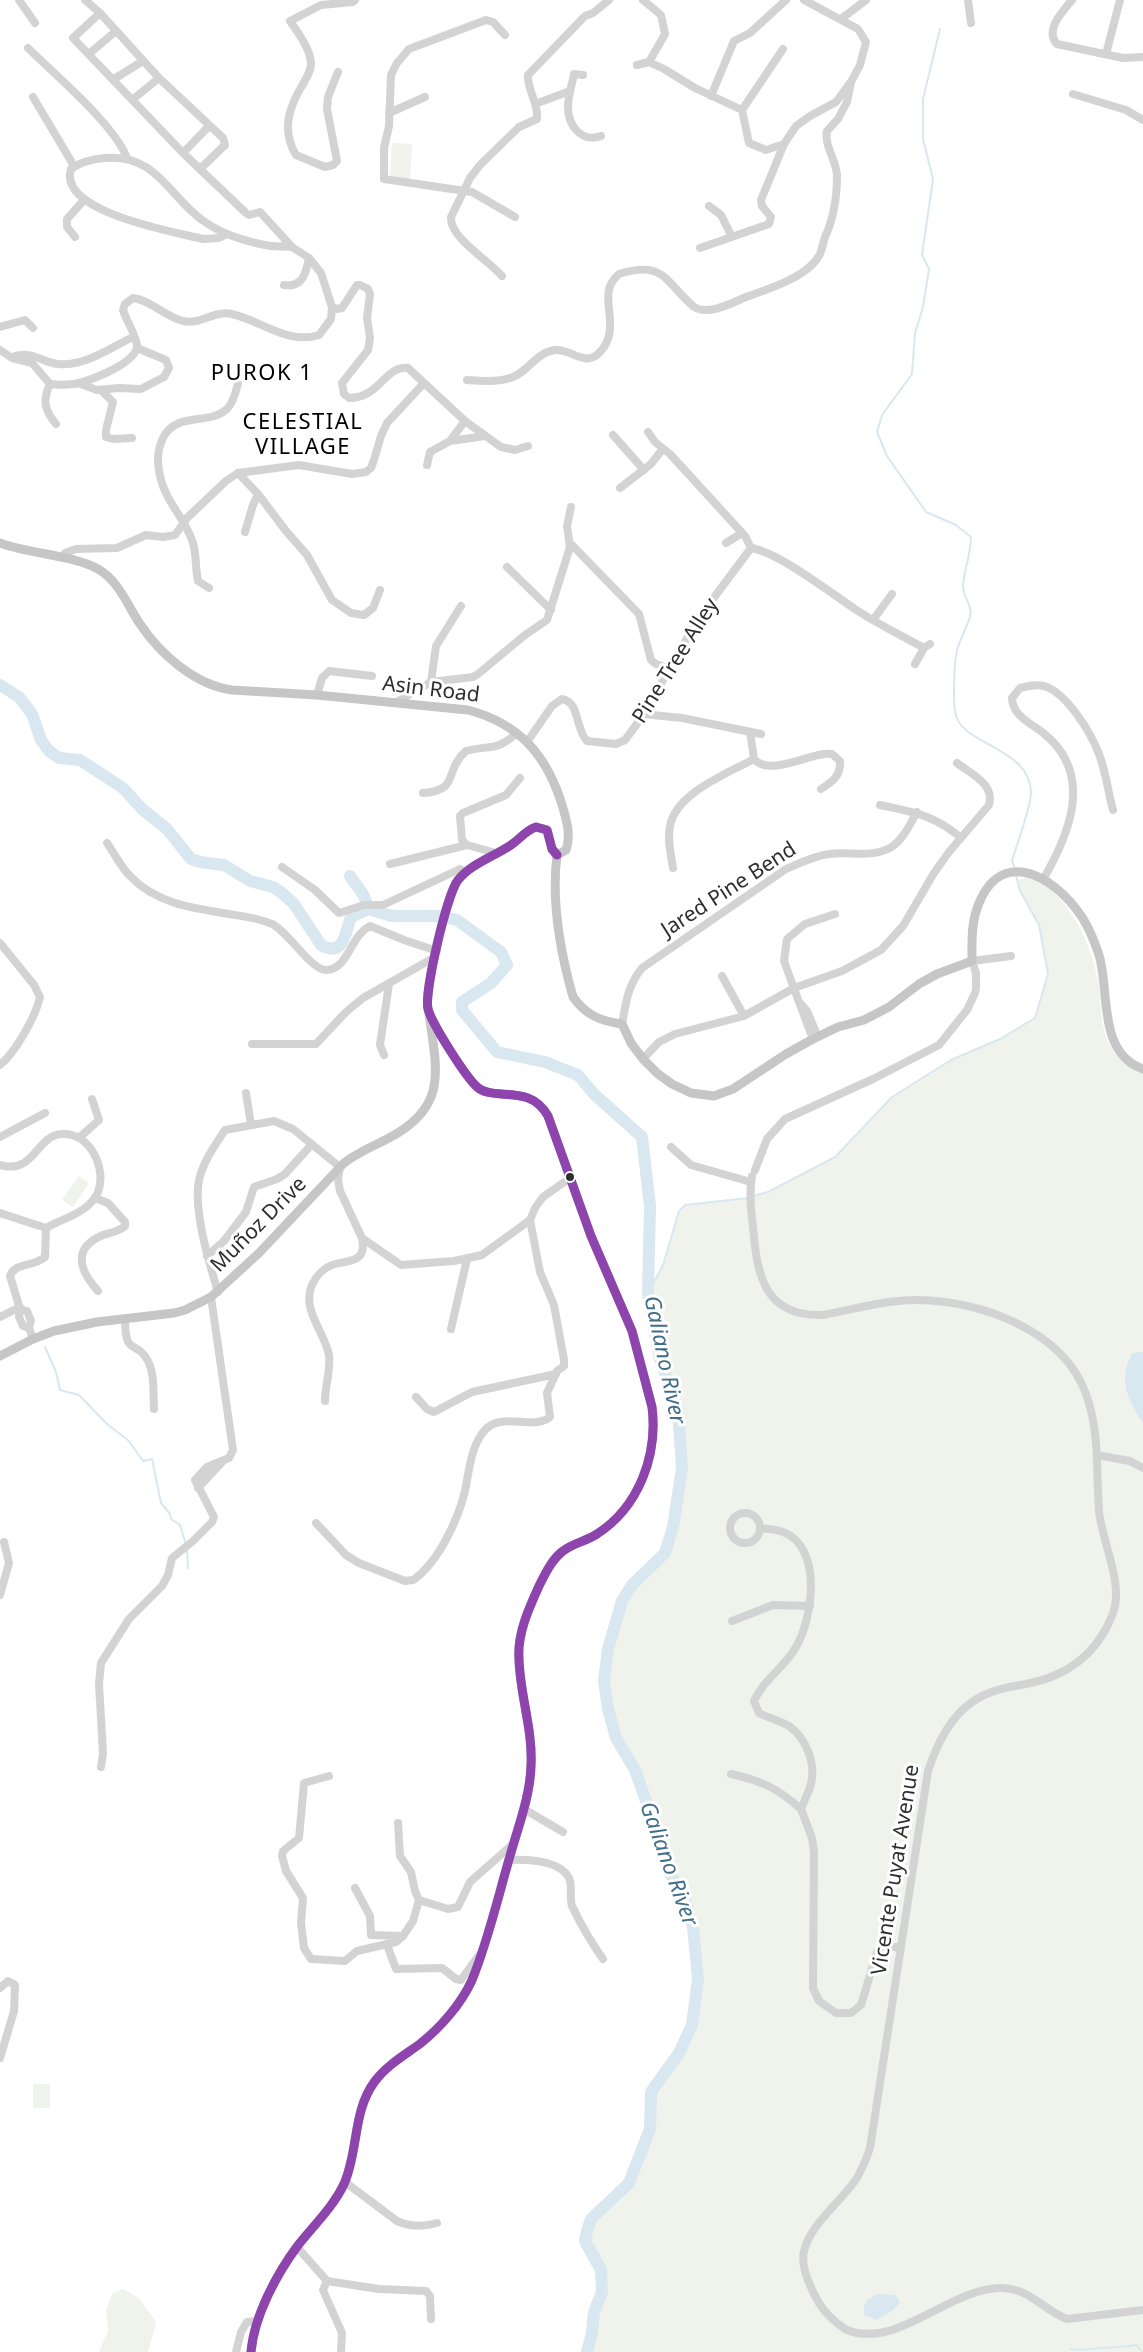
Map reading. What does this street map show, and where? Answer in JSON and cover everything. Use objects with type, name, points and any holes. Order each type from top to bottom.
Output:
[{"type":"main road","name":"Asin Road","points":[[0,543],[64,558],[98,569],[109,578],[141,626],[170,658],[196,677],[232,690],[317,695],[468,710],[491,716],[517,733],[541,755],[548,766],[556,784],[569,830],[568,846],[564,853],[557,855]]},
{"type":"main road","points":[[251,2352],[256,2321],[297,2247],[329,2209],[345,2182],[359,2113],[375,2080],[389,2066],[428,2037],[451,2013],[471,1981],[509,1860],[530,1781],[530,1737],[519,1660],[520,1642],[526,1621],[540,1586],[555,1559],[563,1550],[600,1533],[631,1503],[642,1481],[653,1433],[652,1407],[632,1331],[591,1236],[543,1106],[531,1099],[482,1090],[450,1049],[428,1008],[428,989],[453,887],[465,872],[509,847],[532,828],[540,826],[547,830],[552,849],[557,855],[555,876],[557,916],[573,997],[592,1016],[622,1024],[631,1043],[643,1059],[665,1079],[691,1093],[714,1096],[733,1089],[786,1054],[838,1027],[864,1020],[889,1007],[919,984],[937,974],[972,961]]},
{"type":"main road","name":"Vicente Puyat Avenue","points":[[972,961],[975,914],[993,881],[1006,873],[1022,871],[1044,878],[1062,893],[1083,918],[1099,956],[1109,1029],[1126,1058],[1143,1069]]},
{"type":"main road","name":"Muñoz Drive","points":[[0,1356],[33,1339],[77,1325],[174,1313],[185,1310],[215,1294],[259,1252],[340,1167],[354,1155],[411,1126],[424,1110],[430,1099],[436,1066],[428,1008]]},
{"type":"street","points":[[19,0],[35,23]]},
{"type":"street","points":[[85,0],[100,13],[142,61],[223,138],[225,145],[200,169]]},
{"type":"street","points":[[338,72],[328,97],[327,109],[337,161],[325,167],[296,155],[289,137],[290,106],[307,78],[311,60],[290,21],[321,6],[352,3],[354,0]]},
{"type":"street","points":[[502,276],[492,265],[460,240],[453,230],[451,217],[480,165],[519,127],[537,119],[528,75],[585,16],[593,13],[609,0]]},
{"type":"street","points":[[643,0],[662,15],[665,26],[665,34],[649,62]]},
{"type":"street","points":[[711,96],[734,41],[750,33],[786,0]]},
{"type":"street","points":[[700,248],[769,224],[771,217],[762,206],[761,200],[784,144],[796,126],[804,119],[836,102],[860,65],[866,42],[858,29],[804,0]]},
{"type":"street","points":[[841,19],[866,0]]},
{"type":"street","points":[[968,0],[970,23]]},
{"type":"street","points":[[1072,0],[1056,20],[1052,35],[1057,44],[1123,58],[1143,57]]},
{"type":"street","points":[[1106,54],[1120,0]]},
{"type":"street","points":[[78,383],[120,366],[134,355],[137,348],[123,310],[128,301],[135,298],[172,318],[195,322],[215,314],[231,314],[300,339],[319,334],[331,319],[332,307],[325,281],[309,258],[292,247],[263,214],[258,211],[248,215],[183,153],[90,53],[73,38],[100,13]]},
{"type":"street","points":[[505,35],[493,22],[486,20],[409,49],[402,55],[391,75],[390,113],[384,148],[384,179],[464,190],[483,197],[515,216]]},
{"type":"street","points":[[90,53],[116,31]]},
{"type":"street","points":[[28,48],[79,98],[122,145],[127,158]]},
{"type":"street","points":[[783,49],[742,110],[749,143],[766,150],[784,144]]},
{"type":"street","points":[[114,79],[142,61]]},
{"type":"street","points":[[637,65],[649,62],[742,110]]},
{"type":"street","points":[[583,75],[574,74],[570,91],[569,114],[574,127],[586,138],[601,136]]},
{"type":"street","points":[[132,100],[159,78]]},
{"type":"street","points":[[467,380],[488,381],[514,377],[541,355],[556,350],[562,350],[581,359],[599,353],[608,338],[611,325],[607,298],[610,286],[619,274],[646,268],[659,273],[669,280],[694,307],[703,310],[760,293],[805,270],[819,255],[833,220],[837,174],[826,134],[847,102],[851,82]]},
{"type":"street","points":[[535,104],[570,91]]},
{"type":"street","points":[[1072,94],[1126,110],[1143,120]]},
{"type":"street","points":[[33,97],[74,166]]},
{"type":"street","points":[[390,113],[425,97]]},
{"type":"street","points":[[183,153],[209,126]]},
{"type":"street","points":[[227,234],[211,239],[189,235],[100,210],[84,201],[74,189],[69,177],[71,169],[96,159],[127,158],[164,180],[196,215],[227,234],[264,245],[292,247]]},
{"type":"street","points":[[75,237],[67,227],[67,219],[84,201]]},
{"type":"street","points":[[709,206],[721,215],[732,237]]},
{"type":"street","points":[[284,285],[291,286],[299,283],[307,269],[309,258]]},
{"type":"street","points":[[332,307],[342,308],[357,285],[370,292],[367,318],[370,345],[360,363],[342,383],[341,389],[349,398],[358,398],[372,393],[395,370],[408,368],[465,421],[501,447],[508,450],[528,446]]},
{"type":"street","points":[[0,327],[25,320],[33,328]]},
{"type":"street","points":[[11,358],[29,355],[56,364],[76,363],[133,337]]},
{"type":"street","points":[[50,384],[78,383],[101,390],[119,387],[141,389],[164,377],[169,365],[162,357],[137,348]]},
{"type":"street","points":[[0,350],[11,358],[32,363],[50,384]]},
{"type":"street","points":[[64,558],[65,553],[76,549],[117,548],[146,535],[170,537],[180,531],[183,522],[226,481],[238,473],[299,465],[352,474],[366,472],[374,460],[387,423],[424,382]]},
{"type":"street","points":[[50,384],[45,406],[47,413],[56,424]]},
{"type":"street","points":[[208,588],[198,581],[193,541],[172,507],[162,482],[158,458],[162,439],[170,428],[181,422],[223,412],[233,402],[238,384]]},
{"type":"street","points":[[101,390],[113,402],[106,437],[132,438]]},
{"type":"street","points":[[450,441],[465,421]]},
{"type":"street","points":[[648,432],[742,533],[751,548],[758,549],[789,565],[873,620],[927,646],[915,664]]},
{"type":"street","points":[[613,435],[644,470]]},
{"type":"street","points":[[427,465],[430,452],[450,441],[485,436]]},
{"type":"street","points":[[620,488],[644,470],[663,450]]},
{"type":"street","points":[[238,473],[307,555],[327,593],[337,605],[351,613],[364,615],[373,608],[380,590]]},
{"type":"street","points":[[245,531],[258,495]]},
{"type":"street","points":[[395,703],[430,682],[466,678],[478,674],[525,635],[545,623],[551,610],[570,543],[567,526],[571,507]]},
{"type":"street","points":[[726,543],[742,533]]},
{"type":"street","points":[[570,543],[639,614],[649,656],[656,664],[670,669]]},
{"type":"street","name":"Pine Tree Alley","points":[[527,742],[552,706],[561,699],[569,701],[573,706],[582,736],[587,741],[621,743],[643,714],[702,613],[751,548]]},
{"type":"street","points":[[507,567],[551,610]]},
{"type":"street","points":[[873,620],[892,594]]},
{"type":"street","points":[[430,682],[436,646],[461,606]]},
{"type":"street","points":[[317,695],[322,678],[329,671],[372,676]]},
{"type":"street","points":[[1044,878],[1066,836],[1073,805],[1073,786],[1069,771],[1056,746],[1015,710],[1012,699],[1020,688],[1034,685],[1045,686],[1070,706],[1088,729],[1100,756],[1113,810]]},
{"type":"street","points":[[643,714],[682,718],[761,734]]},
{"type":"street","points":[[750,732],[754,759],[761,765],[772,766],[832,754],[840,761],[840,769],[834,779],[821,789]]},
{"type":"street","points":[[423,793],[438,792],[447,786],[455,764],[466,751],[493,748],[505,743],[517,733]]},
{"type":"street","points":[[673,868],[668,837],[676,811],[718,776],[754,759]]},
{"type":"street","points":[[643,1059],[659,1042],[675,1034],[744,1016],[794,988],[842,971],[881,950],[903,926],[934,873],[961,838],[982,816],[991,797],[987,786],[957,763]]},
{"type":"street","points":[[467,845],[460,833],[461,814],[506,795],[520,778]]},
{"type":"street","points":[[880,805],[916,812],[936,819],[961,838]]},
{"type":"street","name":"Jared Pine Bend","points":[[622,1024],[628,990],[632,980],[642,968],[786,869],[801,862],[832,854],[871,854],[893,846],[903,837],[916,812]]},
{"type":"street","points":[[107,843],[129,876],[140,886],[176,904],[253,918],[275,925],[323,970],[336,967],[345,960],[356,937],[370,926],[436,954]]},
{"type":"street","points":[[390,864],[467,845],[496,853]]},
{"type":"street","points":[[282,867],[315,890],[336,912],[344,913],[368,904],[384,904],[460,869],[465,872]]},
{"type":"street","points":[[816,1038],[784,962],[787,939],[805,924],[835,914]]},
{"type":"street","points":[[0,943],[34,985],[40,997],[33,1017],[9,1056],[0,1065]]},
{"type":"street","points":[[252,1044],[310,1046],[316,1044],[353,1006],[436,954]]},
{"type":"street","points":[[972,961],[1011,956]]},
{"type":"street","name":"Vicente Puyat Avenue","points":[[972,961],[976,973],[974,990],[967,1010],[939,1045],[873,1079],[785,1119],[767,1139],[752,1180],[751,1207],[758,1272],[770,1294],[785,1306],[803,1314],[823,1316],[892,1302],[934,1301],[967,1307],[1019,1324],[1045,1341],[1064,1358],[1086,1393],[1094,1419],[1099,1514],[1115,1590],[1113,1612],[1104,1633],[1091,1652],[1072,1668],[1050,1678],[991,1692],[975,1700],[959,1713],[935,1752],[928,1771],[873,2132],[867,2157],[854,2182],[809,2239],[804,2252],[807,2277],[821,2308],[851,2333],[870,2338],[897,2334],[958,2301],[993,2289],[1004,2288],[1022,2292],[1067,2319],[1143,2310]]},
{"type":"street","points":[[722,976],[744,1016]]},
{"type":"street","points":[[384,1055],[380,1045],[388,984]]},
{"type":"street","points":[[246,1093],[251,1125]]},
{"type":"street","points":[[80,1137],[99,1120],[92,1099]]},
{"type":"street","points":[[0,1137],[45,1113]]},
{"type":"street","points":[[101,1767],[103,1753],[99,1684],[101,1663],[129,1619],[162,1586],[168,1575],[172,1558],[214,1519],[195,1480],[212,1464],[230,1458],[233,1450],[215,1294],[198,1190],[202,1172],[225,1130],[274,1120],[293,1129],[340,1167],[338,1179],[340,1191],[364,1246],[360,1254],[351,1262],[333,1265],[321,1272],[309,1294],[311,1309],[329,1357],[325,1401]]},
{"type":"street","points":[[0,1165],[14,1167],[22,1164],[55,1136],[62,1134],[80,1137],[94,1155],[100,1170],[99,1189],[95,1198],[77,1213],[46,1228],[0,1213]]},
{"type":"street","points":[[207,1256],[224,1241],[246,1212],[254,1187],[285,1174],[312,1144]]},
{"type":"street","points":[[671,1147],[691,1165],[752,1180]]},
{"type":"street","points":[[362,1238],[401,1265],[467,1259],[482,1255],[530,1220],[543,1197],[570,1178]]},
{"type":"street","points":[[95,1198],[108,1203],[125,1222],[125,1226],[120,1230],[103,1235],[87,1245],[81,1256],[85,1274],[98,1291]]},
{"type":"street","points":[[316,1523],[346,1555],[359,1563],[405,1581],[415,1579],[437,1554],[458,1516],[476,1445],[481,1435],[490,1425],[497,1422],[548,1420],[551,1415],[548,1393],[556,1374],[564,1366],[564,1360],[554,1305],[540,1272],[530,1220]]},
{"type":"street","points":[[33,1339],[29,1328],[23,1326],[19,1318],[20,1308],[10,1276],[16,1268],[39,1262],[45,1257],[46,1228]]},
{"type":"street","points":[[451,1329],[467,1259]]},
{"type":"street","points":[[0,1317],[20,1308]]},
{"type":"street","points":[[126,1318],[128,1345],[146,1358],[150,1368],[154,1409]]},
{"type":"street","points":[[416,1397],[427,1409],[434,1412],[472,1392],[556,1374]]},
{"type":"street","points":[[1097,1455],[1130,1461],[1143,1468]]},
{"type":"street","points":[[760,1528],[783,1532],[792,1537],[805,1553],[811,1580],[806,1628],[796,1648],[757,1694],[754,1701],[759,1713],[789,1726],[805,1743],[811,1760],[813,1776],[801,1809]]},
{"type":"street","points":[[0,1595],[9,1563],[4,1542]]},
{"type":"street","points":[[732,1621],[772,1605],[810,1606]]},
{"type":"street","points":[[731,1774],[769,1785],[801,1809],[812,1838],[814,1852],[812,1980],[819,2001],[836,2013],[845,2014],[856,2010],[861,2005],[877,1952],[884,1945],[901,1948]]},
{"type":"street","points":[[329,1776],[304,1784],[299,1838],[283,1851],[282,1856],[286,1871],[303,1898],[300,1923],[304,1948],[311,1959],[345,1962],[357,1951],[396,1942],[413,1921],[419,1900],[411,1872],[400,1856],[398,1824]]},
{"type":"street","points":[[524,1809],[563,1832]]},
{"type":"street","points":[[419,1900],[448,1909],[458,1907],[470,1882],[513,1844]]},
{"type":"street","points":[[509,1860],[536,1860],[567,1875],[570,1880],[573,1906],[585,1932],[603,1959]]},
{"type":"street","points":[[355,1888],[370,1916],[371,1935],[403,1936]]},
{"type":"street","points":[[387,1945],[396,1969],[442,1968],[456,1979],[461,1980],[481,1953]]},
{"type":"street","points":[[0,1988],[8,1981],[15,1985],[14,2011],[0,2058]]},
{"type":"street","points":[[345,2182],[405,2225],[436,2223]]},
{"type":"street","points":[[297,2247],[327,2281],[379,2289],[426,2292],[430,2296],[431,2319]]},
{"type":"street","points":[[327,2281],[323,2290],[342,2333],[341,2352]]},
{"type":"street","points":[[236,2352],[243,2328],[247,2322],[256,2321]]},
{"type":"shaded area","points":[[392,143],[412,144],[410,179],[390,178]]},
{"type":"shaded area","points":[[1025,878],[1039,883],[1052,892],[1074,918],[1083,934],[1095,966],[1102,1021],[1109,1044],[1123,1062],[1143,1073],[1143,2352],[587,2352],[594,2312],[602,2292],[601,2270],[585,2241],[587,2231],[591,2219],[629,2182],[650,2129],[651,2092],[679,2053],[692,2025],[698,1979],[693,1927],[684,1897],[666,1867],[660,1840],[635,1770],[616,1738],[608,1709],[604,1681],[608,1649],[622,1601],[632,1585],[665,1553],[673,1527],[682,1468],[678,1410],[659,1356],[648,1293],[663,1265],[679,1211],[685,1205],[739,1200],[768,1192],[835,1157],[892,1097],[951,1060],[1000,1039],[1035,1018],[1048,974],[1039,925],[1020,891],[1018,880]]},
{"type":"shaded area","points":[[79,1176],[89,1183],[73,1207],[62,1200]]},
{"type":"shaded area","points":[[1143,1352],[1143,1423],[1129,1397],[1125,1381],[1132,1353]]},
{"type":"shaded area","points":[[33,2084],[50,2084],[50,2108],[33,2108]]},
{"type":"shaded area","points":[[123,2289],[139,2298],[156,2322],[148,2352],[99,2352],[108,2331],[106,2311],[112,2294]]},
{"type":"shaded area","points":[[878,2294],[895,2295],[900,2302],[893,2310],[877,2320],[864,2315],[864,2306],[867,2300]]},
{"type":"waterway","points":[[940,29],[923,99],[923,139],[933,179],[922,255],[929,269],[923,307],[915,333],[912,374],[882,415],[877,432],[887,456],[926,512],[956,525],[971,537],[963,586],[971,613],[957,652],[954,678],[955,711],[959,723],[968,732],[1008,755],[1020,765],[1028,778],[1031,794],[1012,861],[1015,869]]},
{"type":"waterway","name":"Galiano River","points":[[0,685],[19,697],[32,714],[41,740],[49,751],[59,758],[80,760],[123,788],[142,809],[167,829],[191,859],[224,865],[250,881],[273,887],[282,893],[294,904],[321,945],[329,948],[339,946],[351,917],[368,909],[392,916],[440,916],[457,920],[501,952],[507,965],[491,983],[462,1002],[462,1010],[497,1052],[545,1062],[578,1075],[594,1094],[642,1137],[650,1206],[648,1293],[659,1356],[678,1410],[682,1468],[673,1527],[665,1553],[632,1585],[622,1601],[608,1649],[604,1681],[608,1709],[616,1738],[635,1770],[660,1840],[666,1867],[684,1897],[693,1927],[698,1979],[692,2025],[679,2053],[651,2092],[650,2129],[629,2183],[591,2219],[587,2231],[585,2241],[601,2270],[602,2292],[594,2312],[587,2352]]},
{"type":"waterway","points":[[753,1196],[768,1192],[835,1157],[892,1097],[951,1060],[1000,1039],[1035,1018],[1048,974],[1039,925],[1020,891],[1016,875]]},
{"type":"waterway","points":[[350,876],[363,895],[368,909]]},
{"type":"waterway","points":[[648,1293],[663,1265],[679,1211],[685,1205],[748,1198]]},
{"type":"waterway","points":[[45,1347],[56,1372],[60,1390],[79,1395],[107,1424],[128,1440],[143,1461],[152,1459],[161,1503],[170,1514],[171,1519],[180,1525],[186,1544]]},
{"type":"waterway","points":[[187,1550],[188,1568]]},
{"type":"waterway","points":[[1071,2349],[1137,2345],[1142,2352]]},
{"type":"transit line","points":[[251,2352],[257,2324],[275,2281],[291,2255],[329,2208],[344,2184],[352,2158],[359,2118],[375,2081],[396,2060],[436,2030],[462,1998],[472,1980],[493,1919],[523,1812],[530,1778],[530,1739],[519,1659],[524,1621],[539,1586],[555,1558],[567,1548],[593,1536],[612,1523],[624,1510],[642,1478],[652,1443],[652,1407],[632,1331],[591,1236],[548,1116],[531,1099],[483,1091],[476,1086],[449,1049],[428,1009],[429,984],[437,943],[453,889],[463,874],[536,827],[547,830],[552,849],[557,855]]},
{"type":"district","name":"PUROK 1","points":[[262,374]]},
{"type":"district","name":"CELESTIAL VILLAGE","points":[[303,436]]}]
